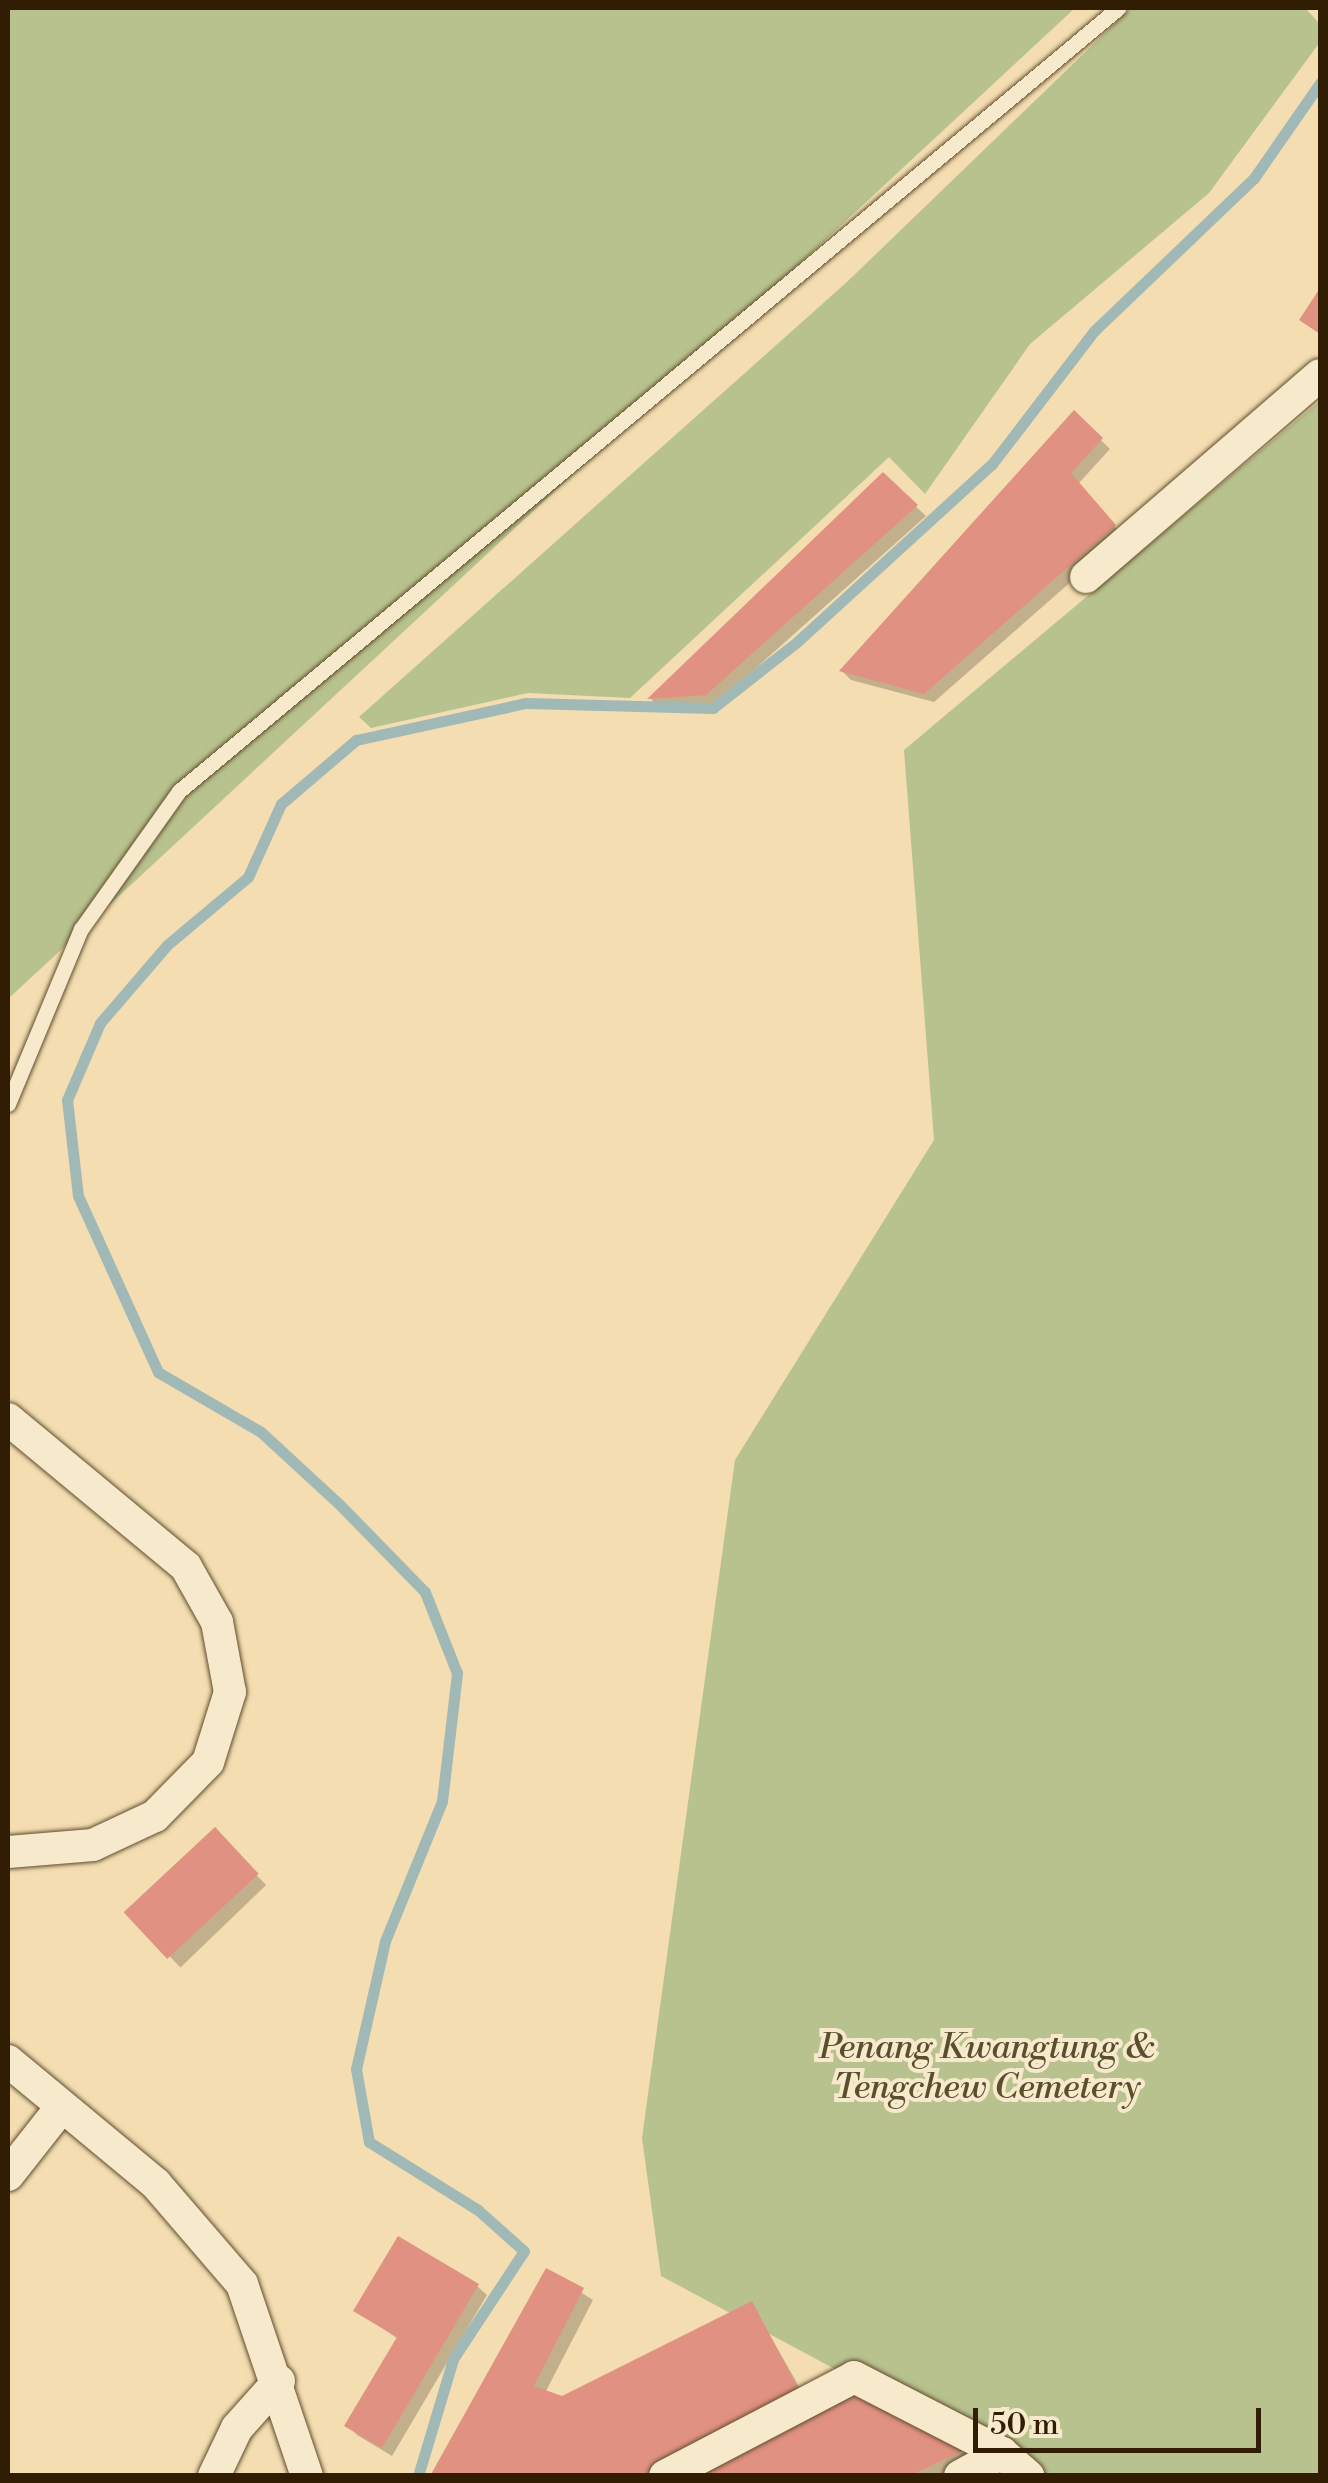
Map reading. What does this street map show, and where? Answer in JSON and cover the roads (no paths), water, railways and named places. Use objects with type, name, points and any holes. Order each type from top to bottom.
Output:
[{"type":"street","points":[[1086,577],[1320,375]]},
{"type":"street","points":[[8,1419],[186,1568],[217,1622],[230,1692],[208,1762],[155,1816],[92,1845],[8,1852]]},
{"type":"street","points":[[8,2061],[60,2109],[156,2184],[242,2284],[308,2476]]},
{"type":"street","points":[[8,2175],[60,2109]]},
{"type":"street","points":[[665,2476],[854,2377],[1002,2453],[1028,2476]]},
{"type":"street","points":[[214,2476],[237,2428],[278,2381]]},
{"type":"street","points":[[960,2476],[1002,2453]]},
{"type":"lane","points":[[8,1104],[81,929],[178,791],[1118,8]]},
{"type":"waterway","points":[[418,2476],[453,2359],[524,2251],[478,2210],[369,2142],[356,2069],[385,1941],[442,1801],[457,1673],[425,1592],[339,1504],[261,1432],[158,1372],[78,1196],[67,1100],[100,1023],[167,945],[248,877],[281,804],[356,740],[526,703],[713,708],[798,641],[992,464],[1094,331],[1254,178],[1320,83]]},
{"type":"park label","name":"Penang Kwangtung & Tengchew Cemetery","points":[[987,2068]]}]
